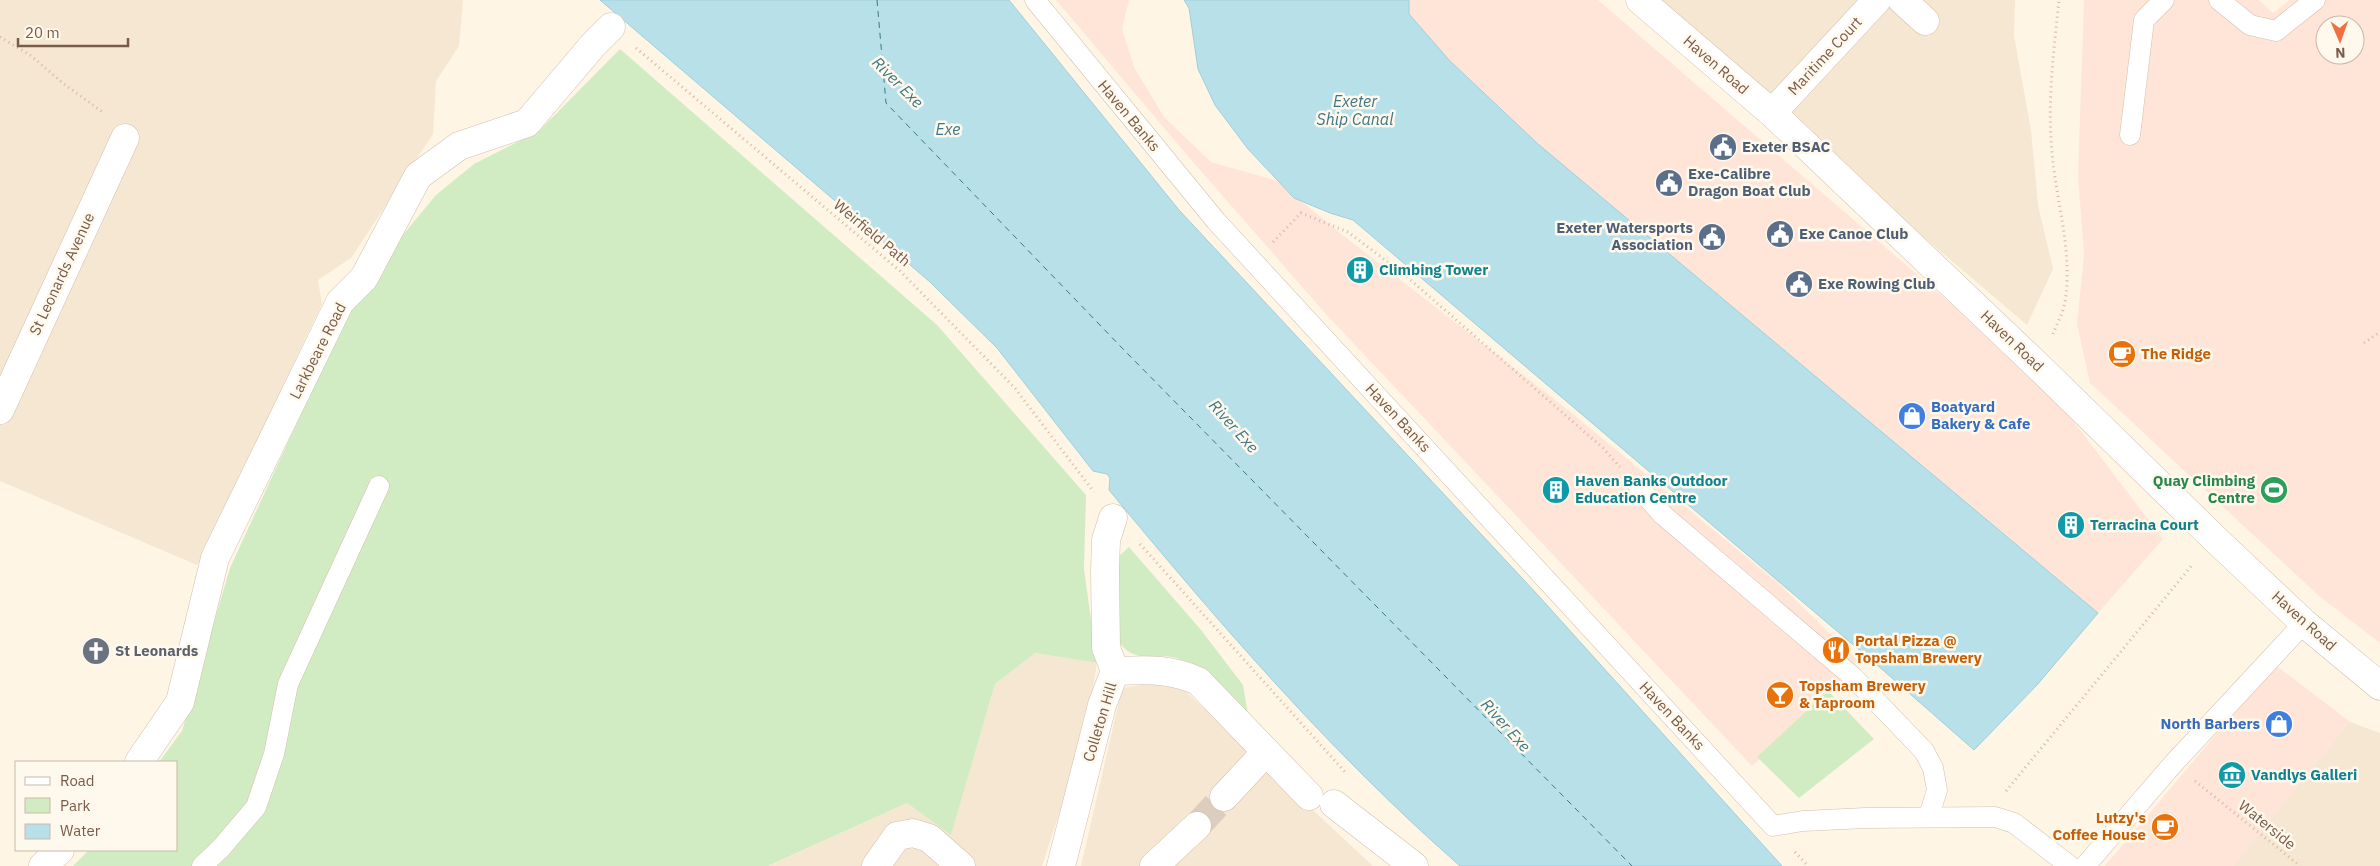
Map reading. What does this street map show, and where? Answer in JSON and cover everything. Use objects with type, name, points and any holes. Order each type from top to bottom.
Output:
[{"type":"street","name":"Haven Road","points":[[1640,0],[1772,113],[2039,367],[2214,538],[2304,622],[2380,686]]},
{"type":"street","name":"Maritime Court","points":[[1772,113],[1878,0]]},
{"type":"street","points":[[1902,0],[1925,21]]},
{"type":"street","name":"Larkbeare Road","points":[[140,761],[180,702],[215,558],[340,302],[364,278],[418,176],[459,146],[526,123],[602,36]]},
{"type":"street","name":"St Leonards Avenue","points":[[0,410],[125,138]]},
{"type":"street","name":"Colleton Hill","points":[[1061,866],[1102,705],[1115,671],[1106,648],[1105,570],[1106,540],[1114,518]]},
{"type":"street","points":[[1115,671],[1159,669],[1179,673],[1198,682],[1266,752],[1322,800],[1414,866]]},
{"type":"street","points":[[1224,797],[1266,752]]},
{"type":"street","points":[[1154,866],[1197,826]]},
{"type":"street","points":[[876,866],[897,836],[913,834],[930,838],[961,866]]},
{"type":"street","points":[[43,866],[59,851]]},
{"type":"lane","name":"Haven Banks","points":[[1035,0],[1216,221],[1773,826],[1803,822],[1929,816]]},
{"type":"lane","points":[[2130,135],[2144,20],[2164,0]]},
{"type":"lane","points":[[2219,0],[2250,25],[2276,31],[2315,0]]},
{"type":"lane","points":[[202,866],[221,848],[256,807],[274,754],[288,684],[379,486]]},
{"type":"lane","points":[[1639,488],[1663,515],[1853,677],[1924,751],[1933,768],[1938,790],[1929,816],[1984,816],[1995,817],[2014,823],[2070,866]]},
{"type":"lane","points":[[2085,866],[2173,764],[2304,622]]},
{"type":"path","points":[[2039,367],[2064,304],[2067,271],[2065,231],[2052,152],[2050,79],[2059,0]]},
{"type":"path","name":"Weirfield Path","points":[[602,36],[900,271],[1014,387],[1114,518],[1137,540],[1346,773]]},
{"type":"path","points":[[0,37],[30,55],[64,84],[110,116]]},
{"type":"path","points":[[1255,264],[1301,213],[1348,232],[1406,276],[1488,346],[1603,448],[1639,488]]},
{"type":"path","points":[[2364,343],[2380,332]]},
{"type":"path","points":[[1984,816],[2214,538]]},
{"type":"path","name":"Waterside","points":[[2173,764],[2300,866]]},
{"type":"shaded area","points":[[0,0],[463,0],[459,46],[436,81],[433,134],[351,258],[318,280],[322,304],[197,565],[0,481]]},
{"type":"shaded area","points":[[1056,0],[1129,0],[1122,29],[1134,67],[1164,117],[1211,162],[1277,181],[1340,233],[1563,406],[1778,583],[1858,661],[1823,700],[1752,766],[1325,313],[1186,154]]},
{"type":"shaded area","points":[[1409,0],[1598,0],[1956,308],[2068,414],[2163,539],[2098,613],[1538,144],[1449,60],[1409,14]]},
{"type":"shaded area","points":[[1656,0],[2015,0],[2014,36],[2031,130],[2038,205],[2053,269],[2027,325],[1893,211]]},
{"type":"shaded area","points":[[2084,0],[2259,0],[2273,13],[2290,0],[2380,0],[2380,643],[2319,596],[2090,383],[2077,324],[2084,255],[2078,177]]},
{"type":"shaded area","points":[[1035,653],[1097,663],[1090,706],[1077,759],[1042,866],[769,866],[907,803],[951,834],[995,684]]},
{"type":"shaded area","points":[[2275,665],[2350,722],[2380,733],[2380,866],[2105,866]]},
{"type":"shaded area","points":[[2275,665],[2350,722],[2234,866],[2105,866]]},
{"type":"shaded area","points":[[1153,683],[1183,689],[1373,866],[1081,866],[1122,688]]},
{"type":"green space","points":[[620,49],[937,325],[1086,495],[1084,569],[1097,663],[1035,653],[995,684],[951,835],[907,803],[768,866],[73,866],[88,851],[178,851],[178,761],[160,761],[182,731],[230,568],[359,288],[436,195],[474,164],[539,131]]},
{"type":"green space","points":[[1129,547],[1201,630],[1243,685],[1248,714],[1216,683],[1189,664],[1171,657],[1132,654],[1119,642],[1118,557]]},
{"type":"green space","points":[[1828,691],[1874,739],[1799,798],[1757,757]]},
{"type":"water","name":"Exe","points":[[600,0],[1009,0],[1179,210],[1536,593],[1782,866],[1460,866],[1366,778],[1234,637],[1109,490],[1110,478],[1107,474],[1093,471],[997,348],[930,282]]},
{"type":"water","name":"Exeter Ship Canal","points":[[1184,0],[1409,0],[1409,14],[1449,60],[1538,144],[2098,613],[2037,685],[1974,750],[1884,671],[1353,220],[1294,198],[1248,149],[1215,105],[1198,69],[1189,8]]},
{"type":"ferry route","points":[[877,0],[886,103],[1124,350],[1632,866]]},
{"type":"tunnel","points":[[1197,826],[1224,797]]},
{"type":"place","name":"Exeter BSAC","points":[[1723,147]]},
{"type":"place","name":"Exe-Calibre Dragon Boat Club","points":[[1669,183]]},
{"type":"place","name":"Exe Canoe Club","points":[[1780,234]]},
{"type":"place","name":"Exeter Watersports Association","points":[[1712,237]]},
{"type":"place","name":"Climbing Tower","points":[[1360,270]]},
{"type":"place","name":"Exe Rowing Club","points":[[1799,284]]},
{"type":"place","name":"The Ridge","points":[[2122,354]]},
{"type":"place","name":"Boatyard Bakery & Cafe","points":[[1912,416]]},
{"type":"place","name":"Haven Banks Outdoor Education Centre","points":[[1556,490]]},
{"type":"place","name":"Quay Climbing Centre","points":[[2274,490]]},
{"type":"place","name":"Terracina Court","points":[[2071,525]]},
{"type":"place","name":"Portal Pizza @ Topsham Brewery","points":[[1836,650]]},
{"type":"place","name":"St Leonards","points":[[96,651]]},
{"type":"place","name":"Topsham Brewery & Taproom","points":[[1780,695]]},
{"type":"place","name":"North Barbers","points":[[2279,724]]},
{"type":"place","name":"Vandlys Galleri","points":[[2232,775]]},
{"type":"place","name":"Lutzy's Coffee House","points":[[2165,827]]},
{"type":"water label","name":"River Exe","points":[[898,82]]},
{"type":"water label","name":"River Exe","points":[[1234,426]]},
{"type":"water label","name":"River Exe","points":[[1506,725]]}]
